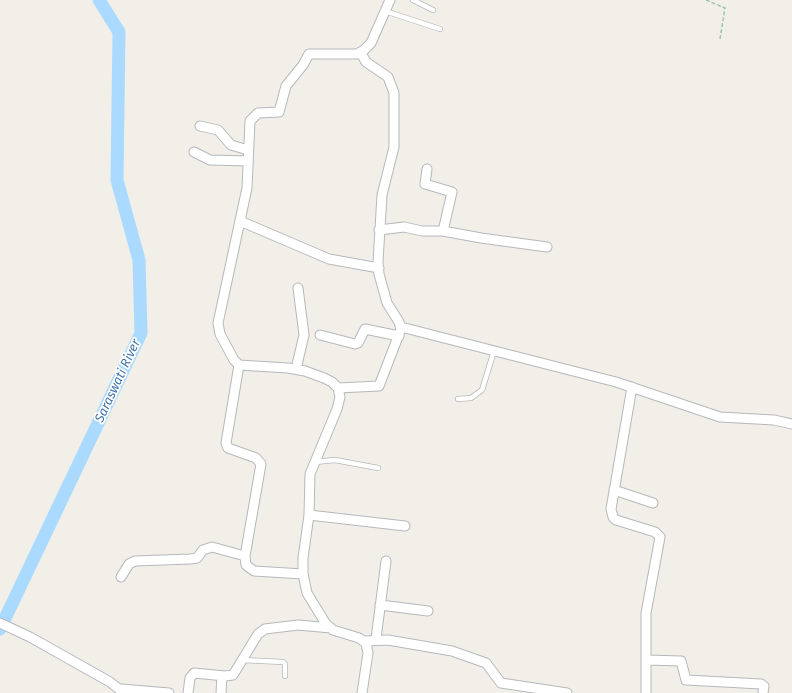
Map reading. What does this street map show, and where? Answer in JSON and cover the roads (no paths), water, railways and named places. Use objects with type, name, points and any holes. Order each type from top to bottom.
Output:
[{"type":"street","points":[[331,628],[310,598],[302,574],[309,515],[309,479],[314,463],[337,409],[340,397],[338,388],[332,382],[324,378],[296,369],[239,365],[234,360],[220,334],[218,323],[247,188],[248,126],[252,117],[262,112],[279,112],[288,83],[309,54],[361,52],[371,43],[390,0]]},
{"type":"street","points":[[361,52],[366,62],[388,77],[394,93],[394,147],[384,185],[379,230],[379,268],[388,306],[401,327],[632,387],[720,418],[774,420],[792,424]]},
{"type":"street","points":[[200,126],[218,130],[231,145],[248,150]]},
{"type":"street","points":[[194,152],[210,160],[248,161]]},
{"type":"street","points":[[427,169],[425,184],[452,192],[443,231]]},
{"type":"street","points":[[240,221],[329,259],[379,268]]},
{"type":"street","points":[[379,230],[404,227],[422,231],[443,231],[480,238],[547,247]]},
{"type":"street","points":[[296,369],[304,335],[298,288]]},
{"type":"street","points":[[338,388],[379,386],[399,336],[401,327]]},
{"type":"street","points":[[320,335],[355,344],[358,343],[365,328],[399,336]]},
{"type":"street","points":[[239,365],[226,443],[228,448],[256,458],[261,464],[245,556],[246,565],[254,571],[302,574]]},
{"type":"street","points":[[632,387],[610,509],[613,518],[655,532],[660,537],[646,613],[646,693]]},
{"type":"street","points":[[614,490],[653,503]]},
{"type":"street","points":[[309,515],[405,526]]},
{"type":"street","points":[[121,577],[129,564],[135,561],[190,560],[197,558],[203,550],[212,547],[245,556]]},
{"type":"street","points":[[376,640],[386,561]]},
{"type":"street","points":[[380,605],[428,611]]},
{"type":"street","points":[[0,623],[30,637],[122,691],[169,693]]},
{"type":"street","points":[[188,693],[190,678],[194,673],[222,676],[233,675],[258,634],[265,629],[298,625],[331,628],[364,641],[388,640],[455,652],[486,663],[501,683],[567,693]]},
{"type":"street","points":[[362,693],[368,653],[368,646],[364,641]]},
{"type":"street","points":[[647,660],[680,661],[686,680],[761,684],[764,686],[763,693]]},
{"type":"street","points":[[221,693],[222,676]]},
{"type":"lane","points":[[413,0],[433,10]]},
{"type":"lane","points":[[385,11],[440,29]]},
{"type":"lane","points":[[458,399],[471,398],[482,390],[494,351]]},
{"type":"lane","points":[[314,463],[335,460],[378,468]]},
{"type":"lane","points":[[242,660],[283,662],[285,664],[285,676]]},
{"type":"waterway","name":"Saraswati River","points":[[0,629],[141,333],[139,260],[117,180],[119,32],[99,0]]}]
